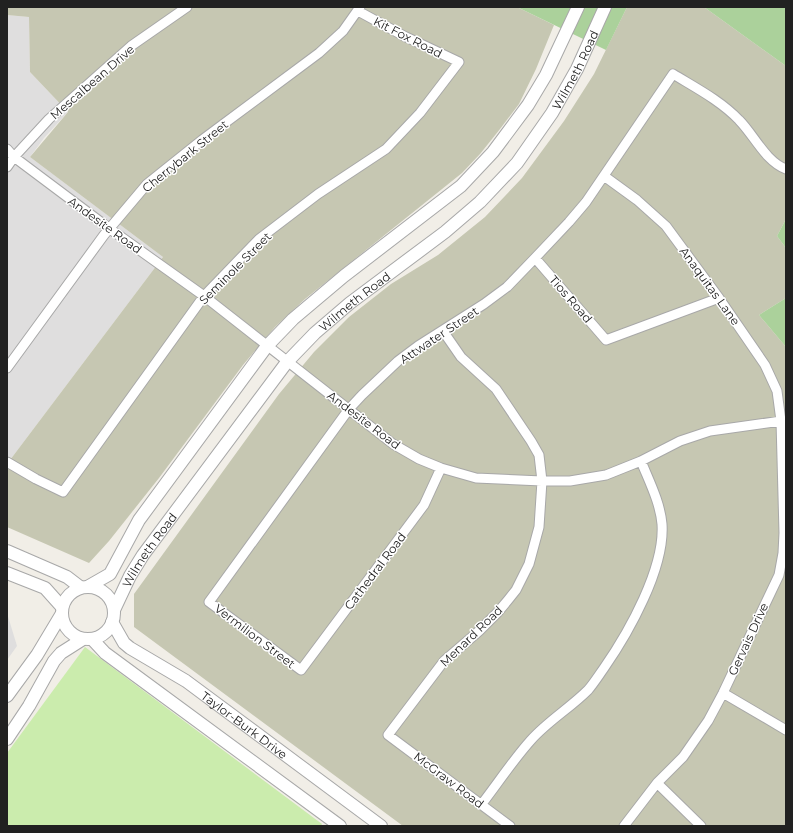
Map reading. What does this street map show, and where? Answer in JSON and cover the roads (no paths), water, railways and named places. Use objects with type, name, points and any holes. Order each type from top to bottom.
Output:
[{"type":"street","name":"Mescalbean Drive","points":[[7,167],[14,157],[49,119],[125,52],[187,7]]},
{"type":"street","name":"Wilmeth Road","points":[[85,587],[110,574],[139,520],[267,346],[293,319],[344,276],[461,186],[493,152],[528,105],[546,75],[578,7]]},
{"type":"street","name":"Wilmeth Road","points":[[113,616],[130,576],[142,555],[287,362],[315,333],[350,303],[445,232],[480,202],[517,163],[552,113],[578,69],[605,7]]},
{"type":"street","name":"Kit Fox Road","points":[[359,9],[404,36],[459,62]]},
{"type":"street","name":"Cherrybark Street","points":[[7,368],[110,229],[147,184],[202,140],[319,53],[342,31],[359,9]]},
{"type":"street","name":"Seminole Street","points":[[7,462],[36,479],[63,492],[204,296],[259,239],[318,194],[386,149],[420,113],[459,62]]},
{"type":"street","name":"Attwater Street","points":[[209,602],[350,409],[362,395],[418,346],[484,304],[507,287],[586,202],[673,74],[720,103],[739,120],[777,164],[786,169]]},
{"type":"street","name":"Andesite Road","points":[[7,149],[14,157],[110,229],[204,296],[393,444],[419,459],[441,468],[476,478],[570,481],[606,475],[641,461],[680,441],[710,431],[784,421]]},
{"type":"street","name":"Anaquitas Lane","points":[[604,176],[637,200],[666,226],[719,298],[765,365],[777,392],[784,421]]},
{"type":"street","name":"Tios Road","points":[[535,258],[606,340],[719,298]]},
{"type":"street","name":"Menard Road","points":[[388,735],[444,661],[498,612],[516,590],[530,564],[539,527],[542,481],[538,455],[531,441],[496,389],[461,357],[443,331]]},
{"type":"street","name":"Gervais Drive","points":[[624,826],[657,783],[683,757],[708,721],[723,693],[778,575],[784,554],[784,421]]},
{"type":"street","points":[[481,805],[532,739],[589,688],[613,655],[636,615],[648,588],[658,557],[662,524],[659,506],[641,461]]},
{"type":"street","name":"Cathedral Road","points":[[301,670],[424,505],[441,468]]},
{"type":"street","points":[[7,551],[67,577],[85,587],[96,588],[108,596],[112,602],[113,616],[105,633],[87,639],[61,653],[54,661],[29,706],[7,739]]},
{"type":"street","points":[[7,573],[45,588],[61,611],[63,623],[68,630],[74,636],[87,639]]},
{"type":"street","points":[[7,696],[42,649],[68,595],[85,587]]},
{"type":"street","name":"Vermilion Street","points":[[209,602],[301,670]]},
{"type":"street","name":"Taylor-Burk Drive","points":[[113,616],[124,643],[130,648],[186,681],[381,826]]},
{"type":"street","name":"Taylor-Burk Drive","points":[[87,639],[340,826]]},
{"type":"street","points":[[723,693],[786,730]]},
{"type":"street","name":"McGraw Road","points":[[388,735],[510,826]]},
{"type":"street","points":[[657,783],[701,826]]}]
